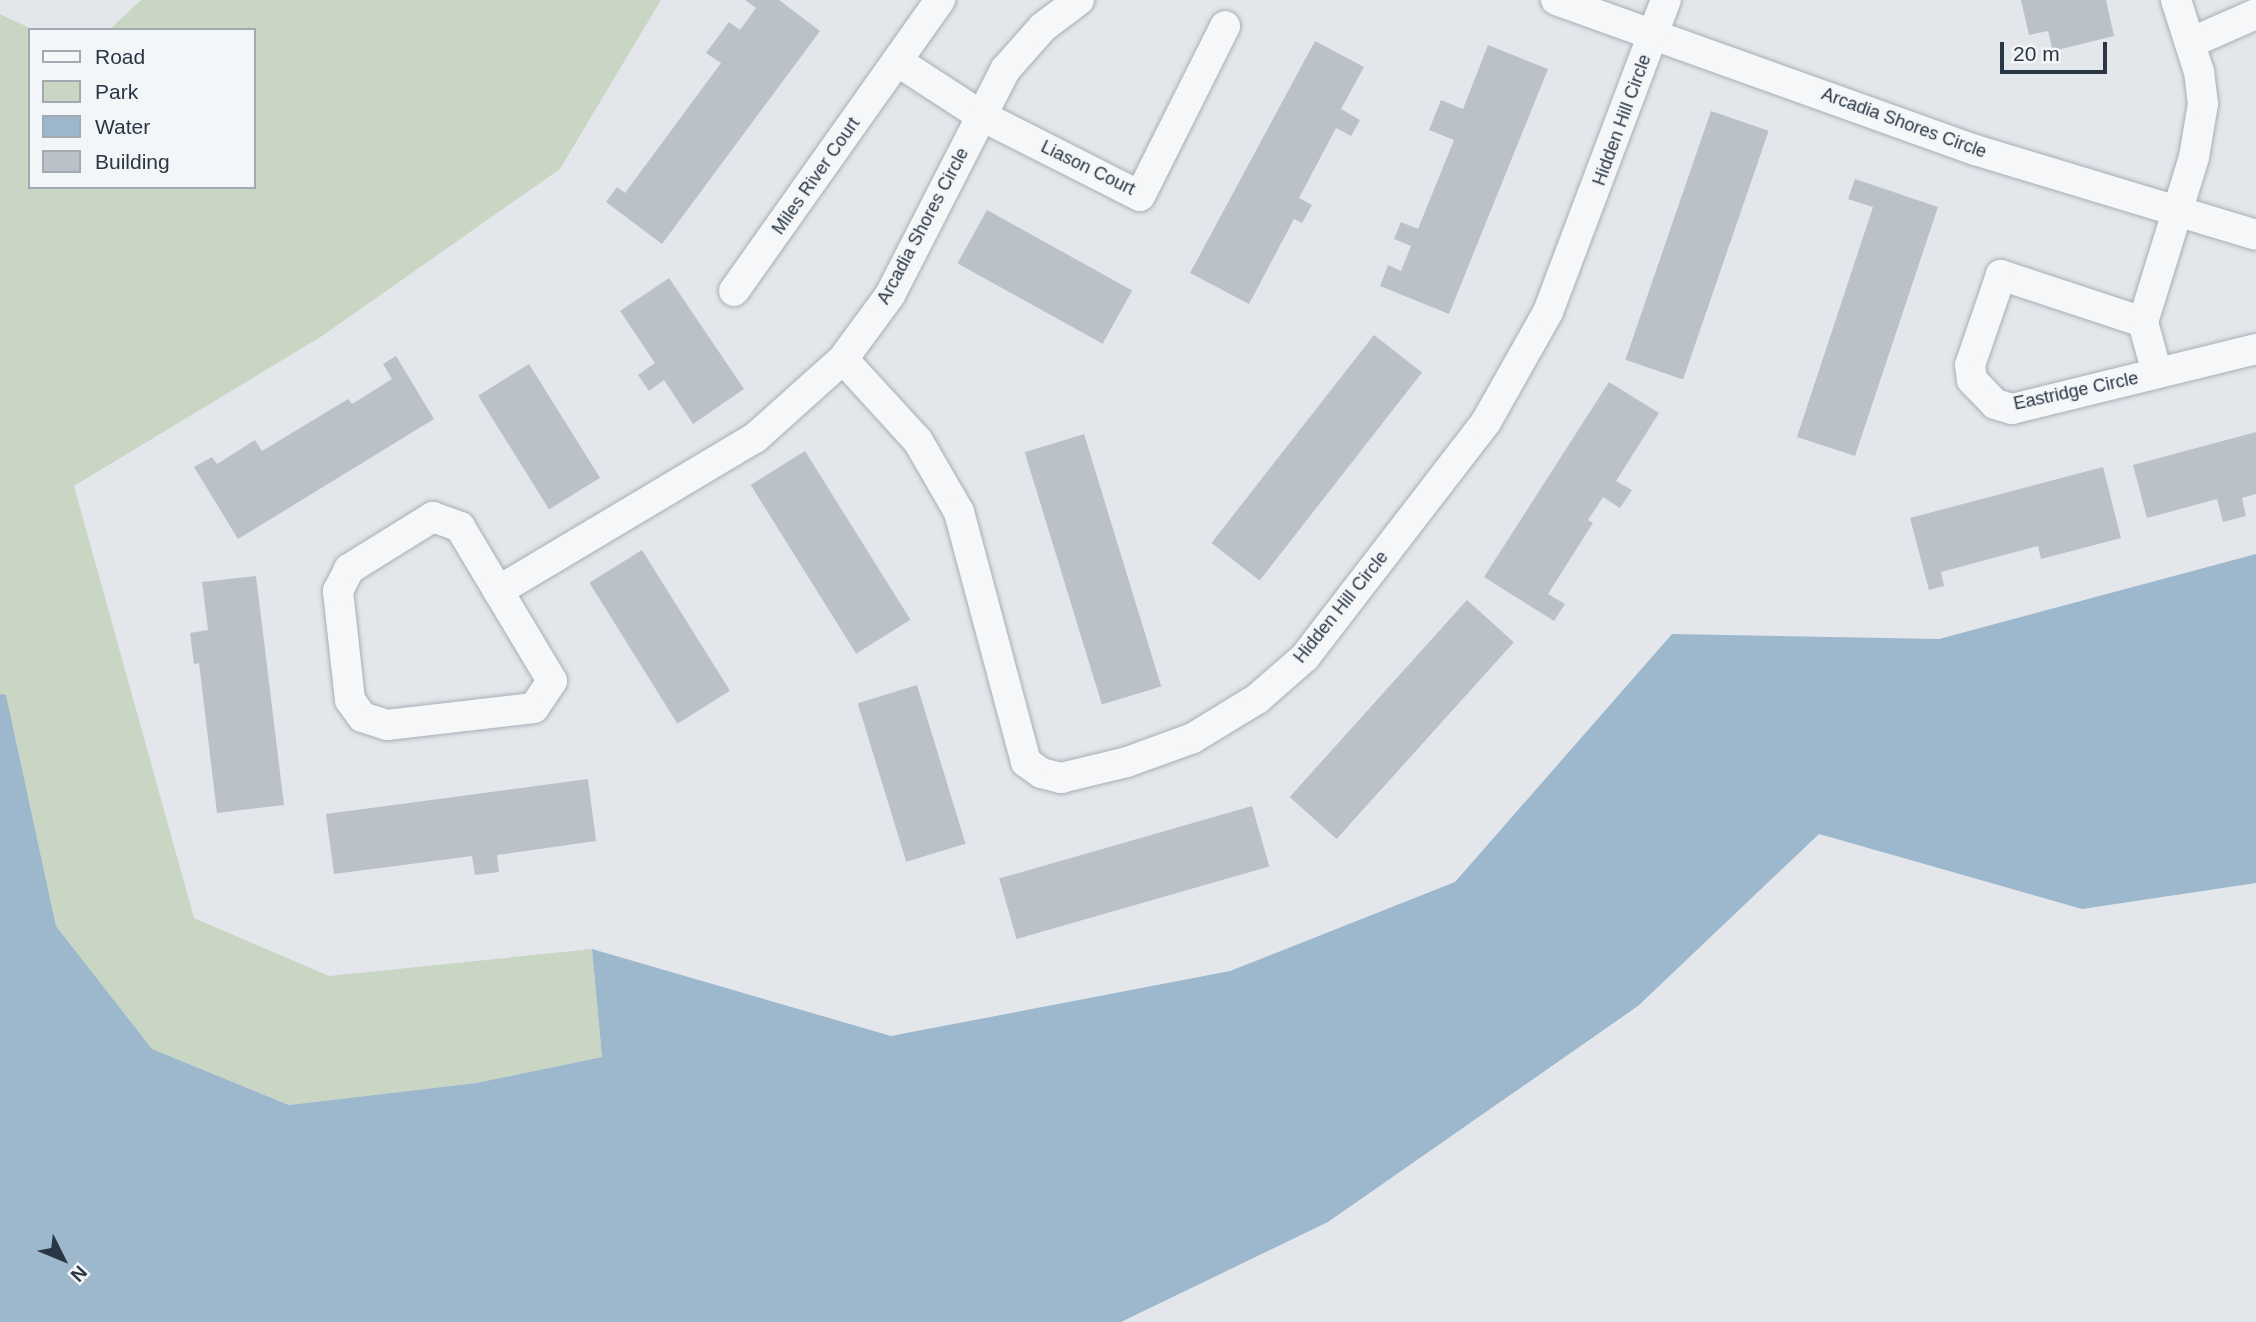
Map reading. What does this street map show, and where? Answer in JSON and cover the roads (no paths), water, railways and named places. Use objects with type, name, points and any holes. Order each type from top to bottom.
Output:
[{"type":"street","name":"Miles River Court","points":[[734,291],[940,0]]},
{"type":"street","name":"Arcadia Shores Circle","points":[[498,591],[755,438],[843,359],[890,295],[1005,70],[1043,27],[1079,0]]},
{"type":"street","name":"Arcadia Shores Circle","points":[[1556,0],[1654,32],[1975,150],[2256,235]]},
{"type":"street","points":[[1654,32],[1666,0]]},
{"type":"street","points":[[2144,322],[2194,157],[2203,104],[2190,43],[2176,0]]},
{"type":"street","points":[[2190,43],[2256,14]]},
{"type":"street","name":"Liason Court","points":[[980,115],[1140,196],[1226,26]]},
{"type":"street","name":"Hidden Hill Circle","points":[[843,359],[918,441],[959,512],[1026,762],[1041,773],[1062,778],[1126,762],[1194,738],[1256,699],[1305,657],[1486,422],[1548,312],[1654,32]]},
{"type":"street","points":[[897,61],[980,115]]},
{"type":"street","name":"Eastridge Circle","points":[[2157,373],[2144,322],[2001,275],[1970,365],[1972,380],[1994,404],[2012,409],[2256,349]]},
{"type":"street","points":[[433,517],[460,527],[498,591],[552,681],[534,708],[387,725],[362,717],[350,700],[338,591],[349,569],[433,517]]},
{"type":"water","points":[[2256,554],[2256,883],[2082,909],[1819,834],[1638,1006],[1328,1222],[1121,1322],[0,1322],[0,694],[6,695],[56,926],[152,1049],[289,1105],[476,1083],[602,1057],[592,949],[891,1036],[1230,971],[1455,882],[1672,634],[1939,639]]}]
